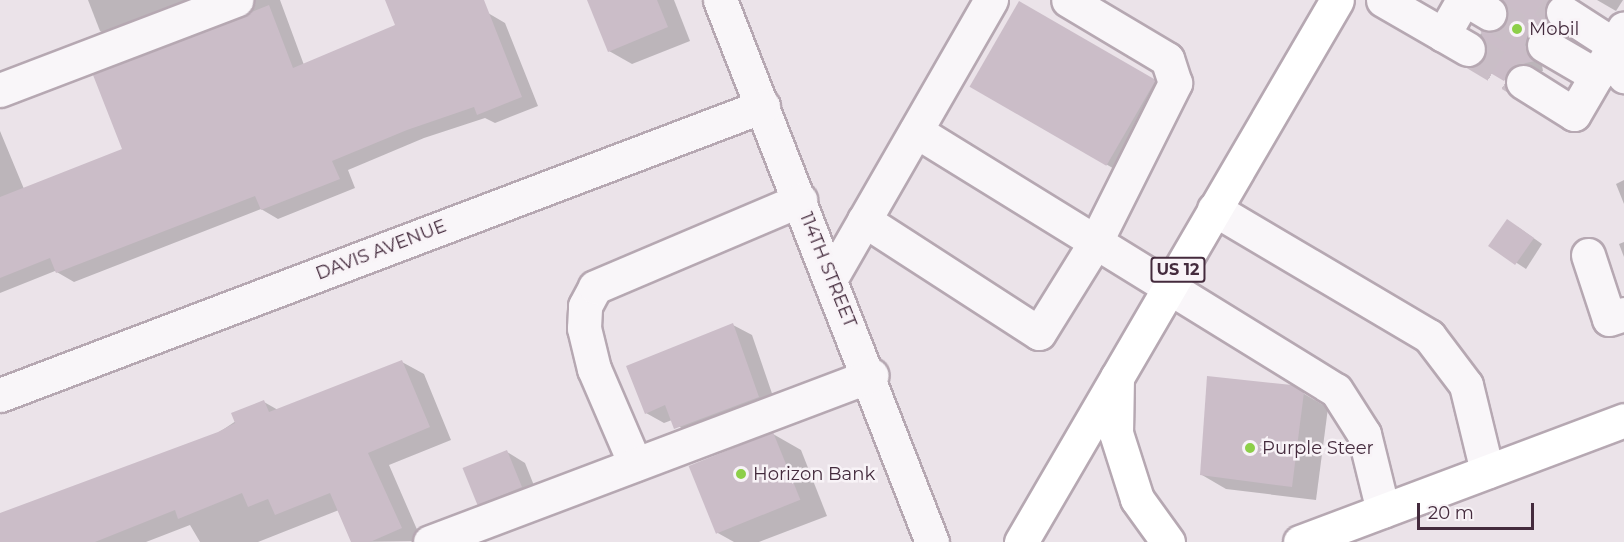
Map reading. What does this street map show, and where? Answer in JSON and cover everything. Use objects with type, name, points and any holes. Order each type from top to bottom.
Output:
[{"type":"main road","name":"US 12","points":[[1022,542],[1117,374],[1337,0]]},
{"type":"main road","points":[[1117,374],[1116,433],[1137,499],[1168,542]]},
{"type":"main road","points":[[1300,542],[1624,420]]},
{"type":"street","points":[[0,90],[236,0]]},
{"type":"street","name":"114TH STREET","points":[[720,0],[871,375],[932,542]]},
{"type":"street","points":[[831,278],[991,0]]},
{"type":"street","points":[[864,220],[1039,333],[1096,242],[1175,82],[1167,59],[1068,0]]},
{"type":"street","points":[[1383,0],[1456,42],[1473,4]]},
{"type":"street","points":[[1523,82],[1574,114],[1610,76],[1619,36],[1563,12]]},
{"type":"street","points":[[1544,45],[1610,76]]},
{"type":"street","name":"DAVIS AVENUE","points":[[0,395],[763,106]]},
{"type":"street","points":[[916,131],[1336,390],[1364,434],[1383,511]]},
{"type":"street","points":[[635,464],[594,369],[584,328],[585,306],[595,287],[800,200]]},
{"type":"street","points":[[1214,209],[1429,336],[1466,385],[1487,471]]},
{"type":"street","points":[[1588,255],[1609,319],[1624,314]]},
{"type":"street","points":[[430,542],[871,375]]},
{"type":"building","points":[[385,0],[484,0],[522,97],[477,115],[474,107],[407,130],[332,161],[340,179],[261,210],[255,196],[56,273],[50,258],[0,278],[0,197],[122,149],[93,75],[269,5],[293,68],[395,25]]},
{"type":"building","points":[[587,0],[657,0],[668,27],[608,52]]},
{"type":"building","name":"Mobil","points":[[1502,0],[1549,0],[1544,12],[1554,28],[1535,28],[1528,35],[1525,45],[1535,61],[1514,66],[1504,81],[1477,65],[1487,50],[1480,29],[1498,30],[1505,22]]},
{"type":"building","points":[[1019,1],[1156,80],[1106,166],[970,87]]},
{"type":"building","points":[[1507,219],[1534,238],[1515,265],[1488,246]]},
{"type":"building","points":[[733,323],[759,397],[674,429],[665,405],[645,414],[626,366]]},
{"type":"building","points":[[402,360],[430,427],[368,453],[402,528],[370,542],[351,542],[330,493],[275,515],[268,499],[248,507],[242,493],[178,519],[175,510],[95,542],[0,542],[0,513],[218,432],[235,423],[231,413],[264,400],[269,412]]},
{"type":"building","name":"Purple Steer","points":[[1207,376],[1292,385],[1304,392],[1292,487],[1200,475]]},
{"type":"building","name":"Horizon Bank","points":[[773,432],[800,500],[716,534],[689,466]]},
{"type":"building","points":[[507,450],[522,487],[477,505],[462,468]]},
{"type":"tunnel","points":[[1543,0],[1563,12]]},
{"type":"tunnel","points":[[1489,13],[1544,45]]},
{"type":"tunnel","points":[[1468,49],[1523,82]]},
{"type":"place","name":"Mobil","points":[[1517,29]]},
{"type":"place","name":"Purple Steer","points":[[1250,448]]},
{"type":"place","name":"Horizon Bank","points":[[741,474]]}]
